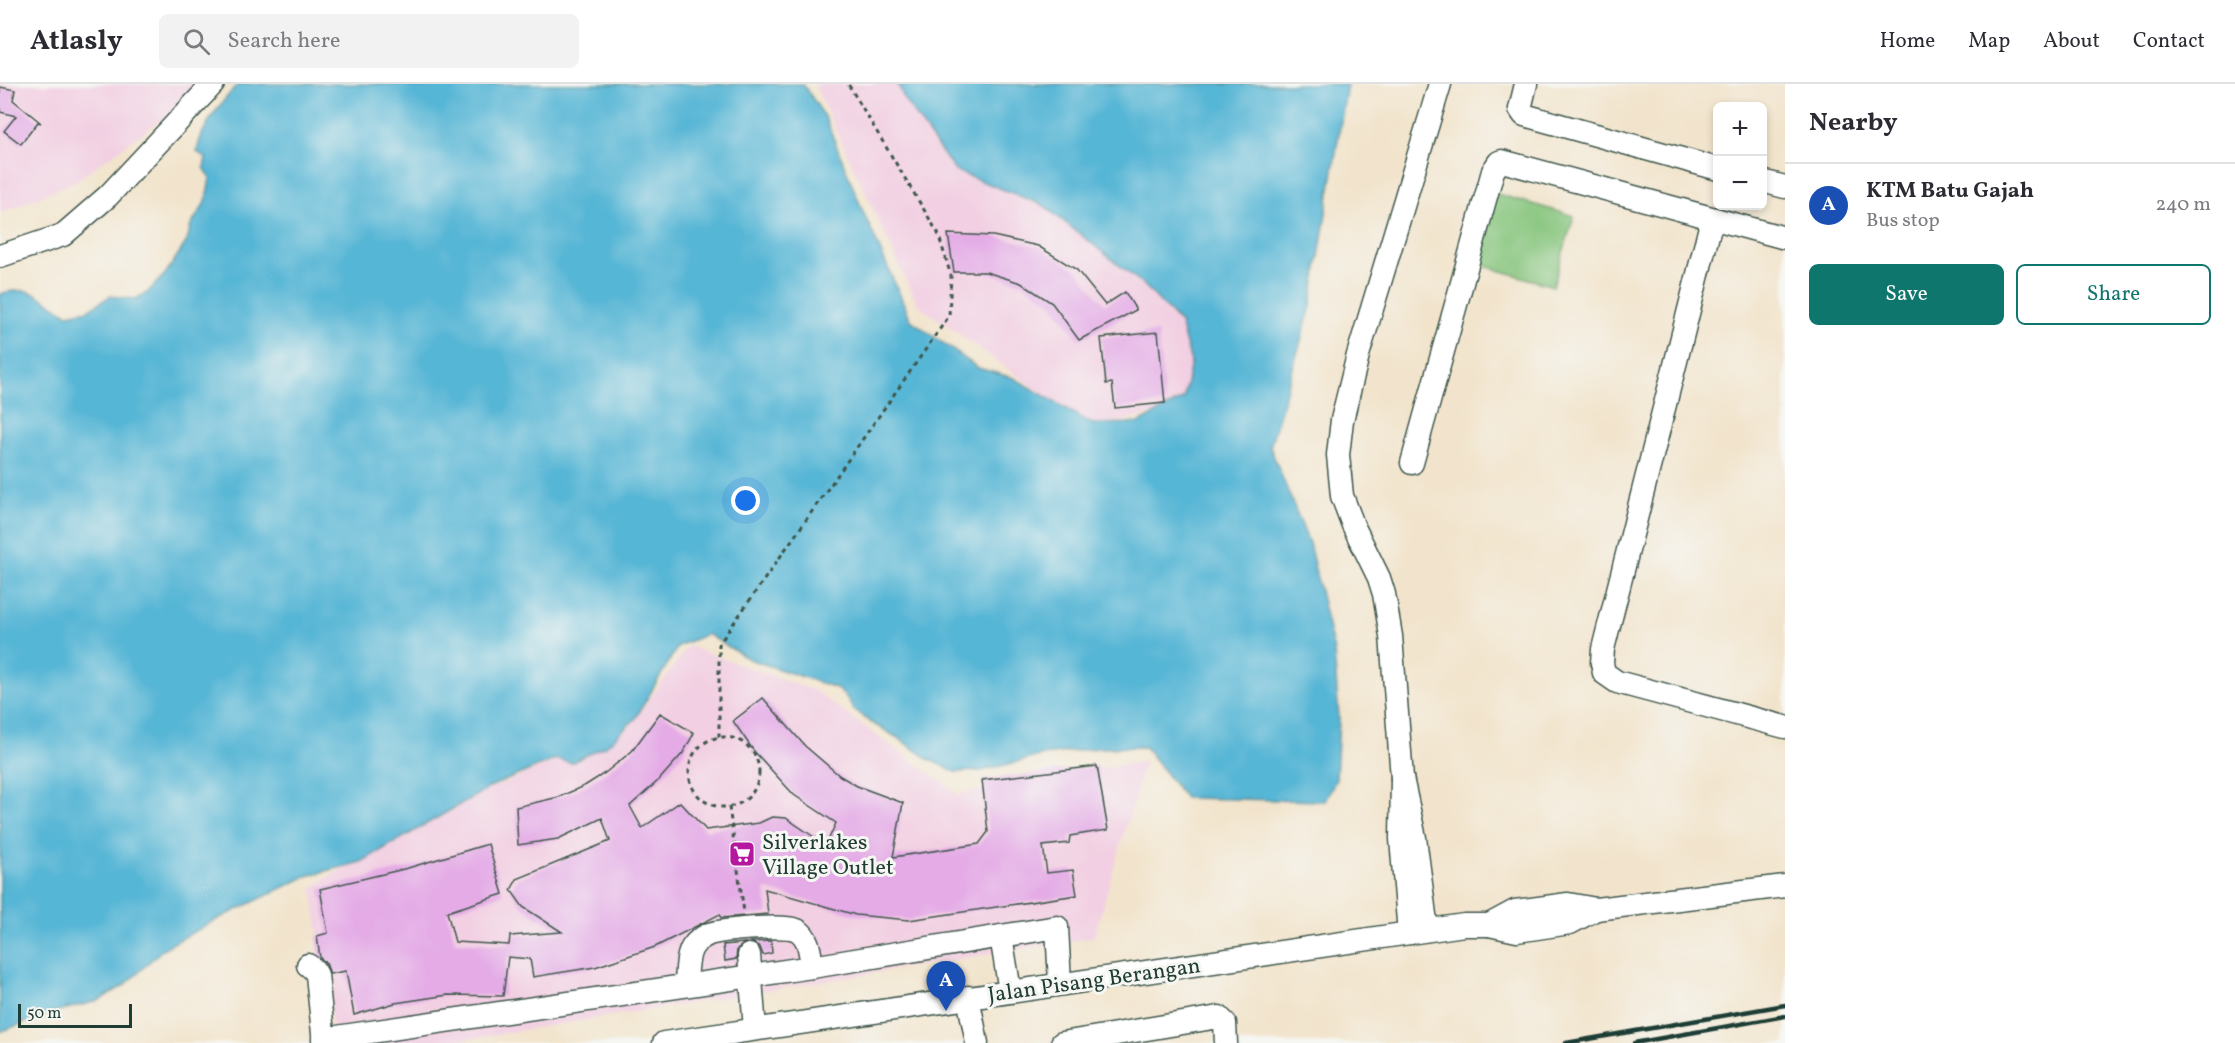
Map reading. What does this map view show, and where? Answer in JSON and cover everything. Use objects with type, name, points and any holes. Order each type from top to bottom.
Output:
[{"type":"street","points":[[0,256],[63,235],[108,196],[213,84]]},
{"type":"street","points":[[1418,932],[1384,594],[1342,496],[1338,455],[1342,420],[1358,356],[1440,84]]},
{"type":"street","points":[[1526,84],[1520,109],[1524,115],[1713,168]]},
{"type":"street","points":[[1412,463],[1493,171],[1499,162],[1785,237]]},
{"type":"street","points":[[1767,182],[1785,187]]},
{"type":"street","points":[[1712,219],[1603,649],[1602,663],[1604,673],[1617,682],[1785,727]]},
{"type":"street","points":[[1412,873],[1445,913],[1464,925]]},
{"type":"street","points":[[1368,939],[1381,930],[1390,918],[1412,873]]},
{"type":"street","name":"Jalan Pisang Berangan","points":[[664,1043],[1464,925],[1490,925],[1596,909],[1785,886]]},
{"type":"street","points":[[686,985],[688,963],[693,946],[708,935],[747,929],[786,927],[797,930],[806,938],[812,967]]},
{"type":"street","points":[[308,965],[317,975],[324,1041],[686,985],[750,965],[812,967],[1057,927],[1060,983]]},
{"type":"street","points":[[1001,936],[1011,991]]},
{"type":"street","points":[[750,965],[755,1029]]},
{"type":"street","points":[[968,997],[977,1043]]},
{"type":"street","points":[[1062,1043],[1219,1017],[1225,1023],[1226,1043]]},
{"type":"path","points":[[719,737],[719,644],[949,316],[951,276],[938,233],[848,84]]},
{"type":"path","points":[[719,737],[730,737],[740,741],[749,748],[759,767],[755,788],[739,804],[729,807],[705,802],[696,794],[689,771],[698,749],[708,741],[719,737]]},
{"type":"path","points":[[729,807],[747,929]]},
{"type":"shaded area","points":[[0,84],[211,84],[74,182],[0,213]]},
{"type":"shaded area","points":[[814,84],[919,84],[1058,198],[1218,340],[1186,406],[1091,428],[918,305]]},
{"type":"shaded area","name":"Silverlakes Village Outlet","points":[[688,646],[815,691],[958,794],[1145,761],[1094,937],[444,1043],[335,1043],[312,888],[419,820],[628,729]]},
{"type":"green space","points":[[1494,193],[1574,216],[1553,286],[1474,263]]},
{"type":"water","points":[[238,84],[404,84],[423,88],[433,84],[803,84],[825,117],[862,209],[911,320],[978,368],[1014,378],[1092,424],[1139,423],[1184,398],[1191,362],[1180,323],[1143,284],[1043,205],[955,171],[905,101],[898,84],[1347,84],[1311,306],[1270,447],[1309,543],[1334,651],[1339,718],[1336,779],[1325,801],[1185,798],[1145,747],[1098,748],[1044,755],[981,771],[956,772],[928,759],[870,722],[853,709],[847,698],[836,688],[749,659],[707,634],[678,646],[635,719],[607,745],[571,763],[556,759],[492,786],[361,862],[307,876],[212,922],[164,948],[125,985],[98,1001],[50,1013],[0,1032],[0,294],[21,290],[36,294],[67,314],[88,310],[110,296],[135,299],[147,293],[166,273],[187,241],[191,225],[206,201],[210,178],[204,167],[206,158],[197,152],[199,143],[207,124]]},
{"type":"building","points":[[0,87],[15,90],[13,100],[41,123],[38,122],[21,144],[4,131],[16,116],[0,112]]},
{"type":"building","points":[[948,234],[993,236],[1038,246],[1077,270],[1105,305],[1125,292],[1136,310],[1079,340],[1052,303],[1021,283],[986,272],[954,272]]},
{"type":"building","points":[[1158,332],[1165,403],[1115,408],[1112,383],[1106,384],[1101,338]]},
{"type":"building","points":[[763,698],[805,746],[840,776],[857,786],[903,803],[893,857],[979,844],[988,832],[982,780],[1097,766],[1108,830],[1070,836],[1069,843],[1043,846],[1047,873],[1073,870],[1077,895],[909,920],[856,915],[765,889],[768,914],[721,918],[720,914],[655,947],[595,967],[533,977],[530,959],[508,957],[503,996],[448,995],[395,1003],[354,1015],[346,971],[330,974],[326,963],[320,958],[317,936],[328,933],[320,889],[408,868],[488,844],[503,894],[447,912],[455,942],[509,945],[510,936],[562,932],[523,907],[511,890],[517,879],[610,841],[602,818],[558,839],[518,845],[516,807],[559,797],[586,785],[605,773],[632,751],[660,713],[694,733],[683,753],[659,780],[630,806],[642,828],[680,802],[706,830],[759,823],[772,817],[786,818],[826,845],[836,823],[794,795],[753,750],[733,721]]},
{"type":"building","points":[[771,941],[772,953],[763,955],[760,947],[751,942]]},
{"type":"building","points":[[745,943],[737,949],[736,959],[725,961],[723,945]]},
{"type":"railway","points":[[1566,1043],[1785,1005]]},
{"type":"railway","points":[[1634,1043],[1785,1016]]},
{"type":"place","name":"Silverlakes Village Outlet","points":[[742,854]]},
{"type":"place","name":"KTM Batu Gajah","points":[[946,1011]]}]
